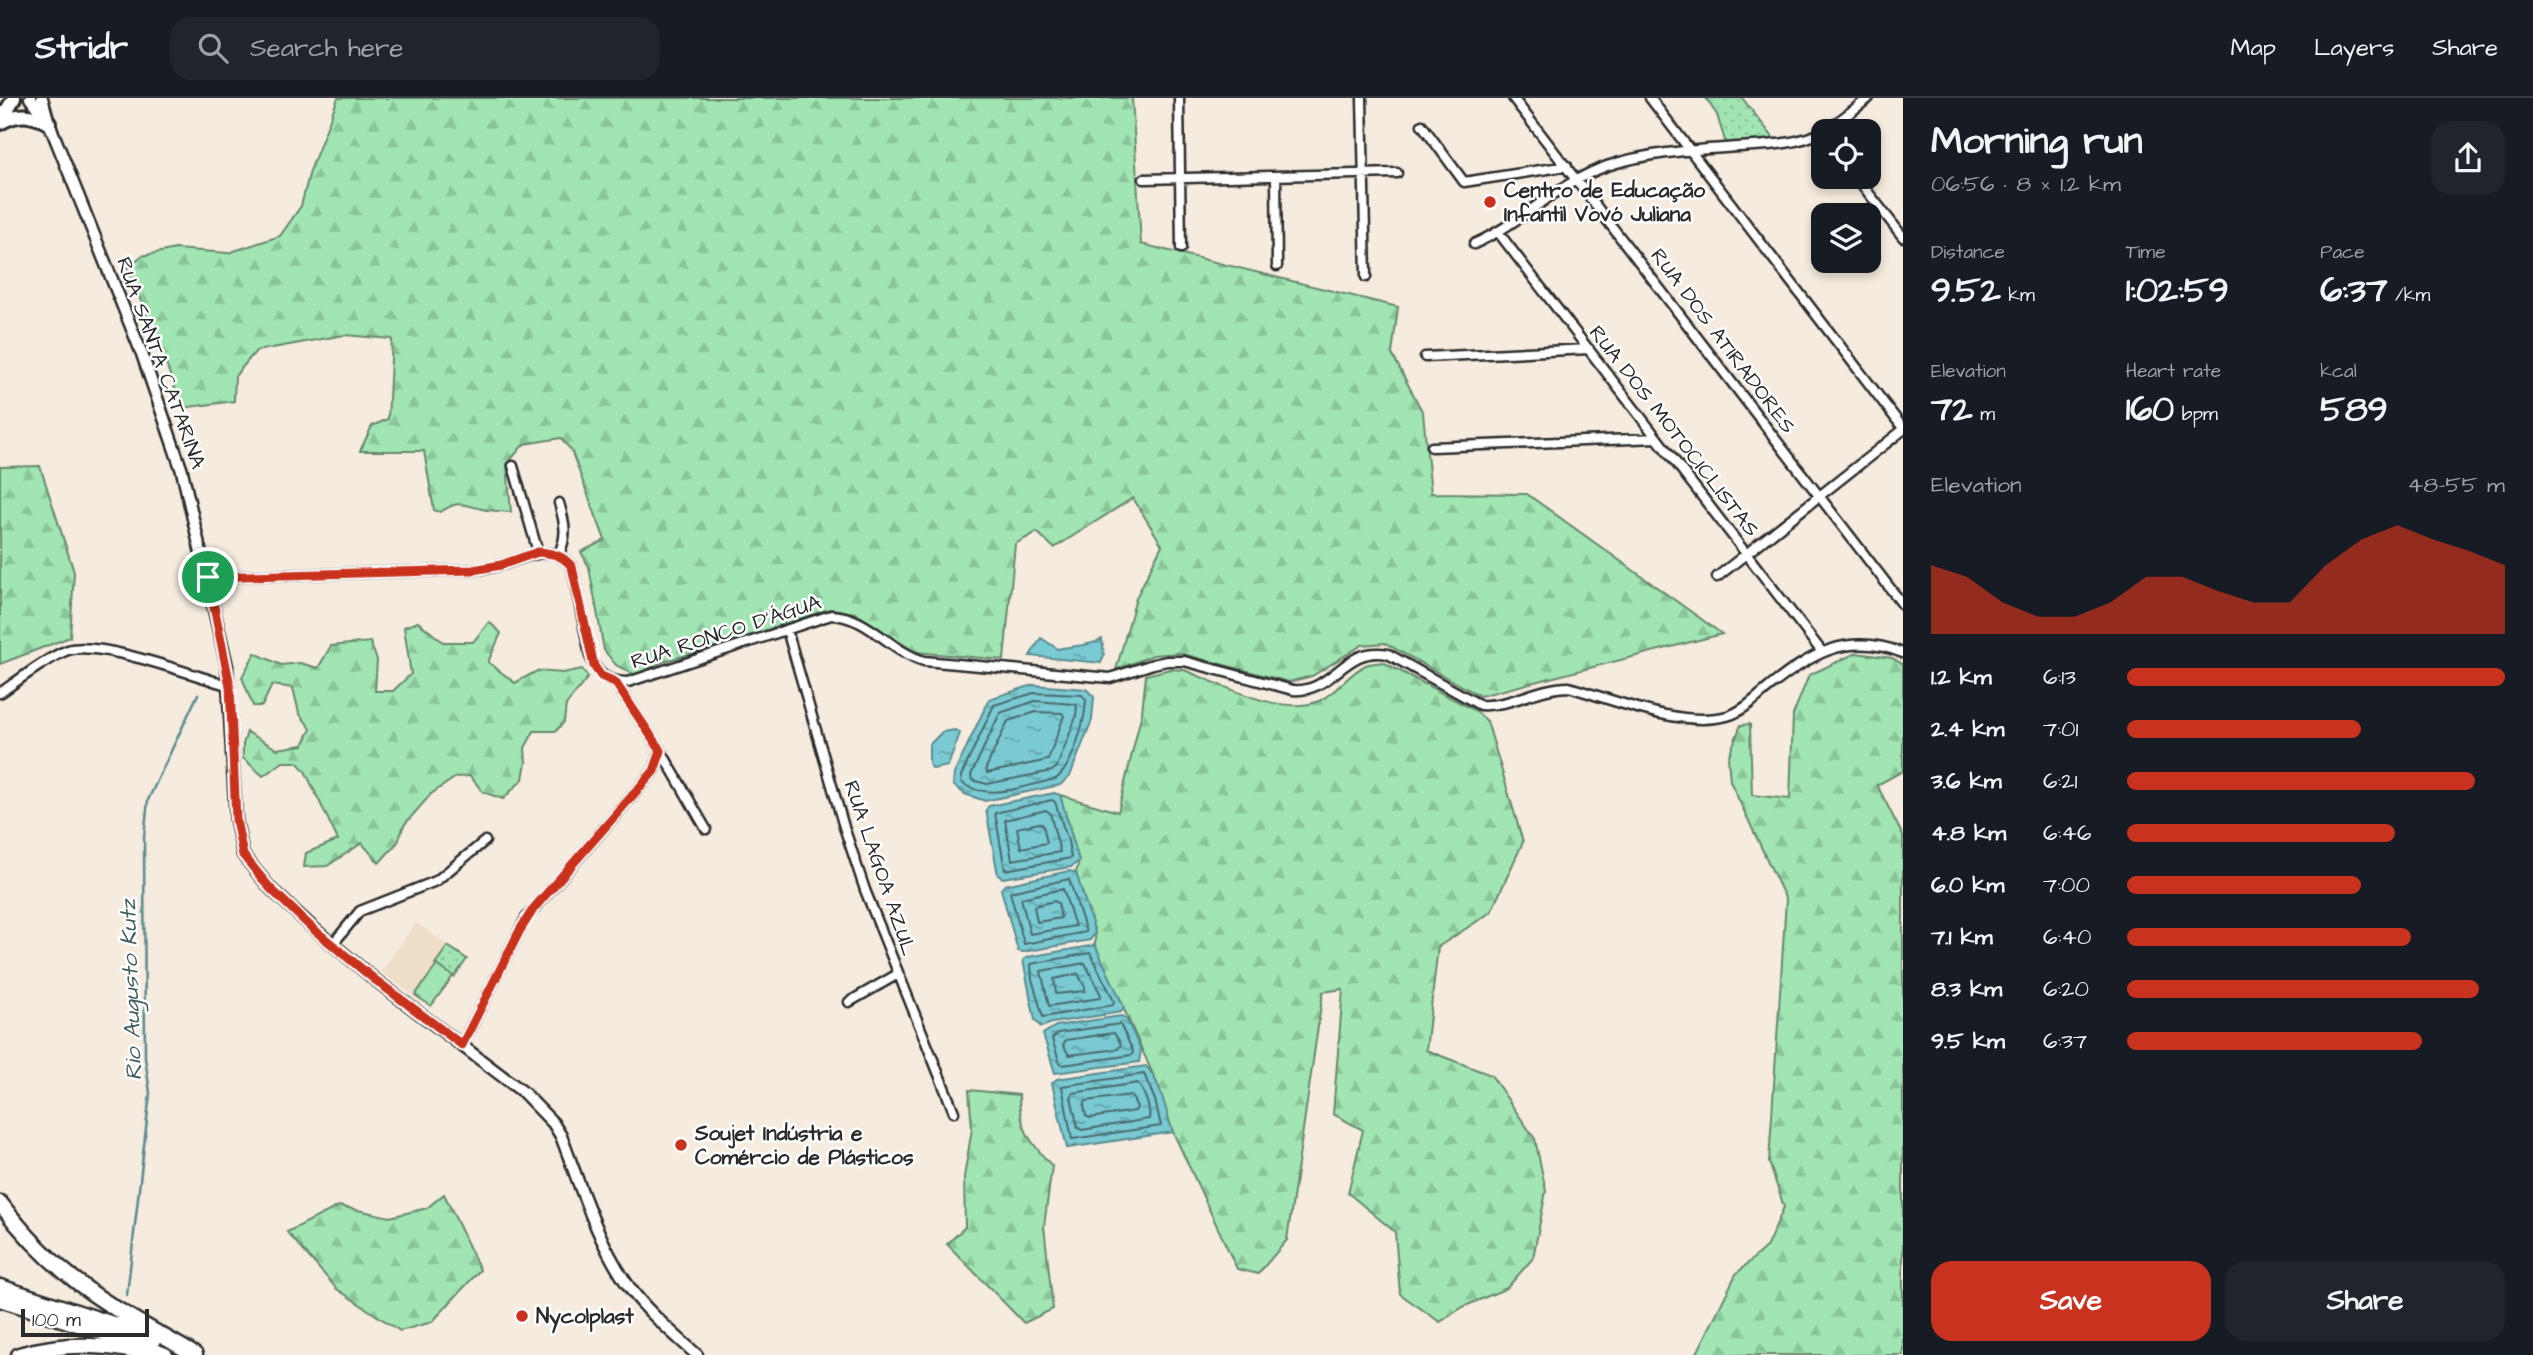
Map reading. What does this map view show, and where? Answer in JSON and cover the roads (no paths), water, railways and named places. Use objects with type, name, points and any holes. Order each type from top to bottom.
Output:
[{"type":"highway","points":[[0,1203],[20,1229],[50,1260],[86,1289],[195,1355]]},
{"type":"highway","points":[[0,1287],[147,1335],[195,1355]]},
{"type":"highway","points":[[0,1299],[124,1339],[164,1355]]},
{"type":"highway","points":[[19,1355],[44,1348],[79,1345],[116,1347],[151,1355]]},
{"type":"main road","points":[[0,122],[14,98]]},
{"type":"main road","points":[[0,122],[24,114],[49,123]]},
{"type":"street","name":"RUA SANTA CATARINA","points":[[30,98],[49,123]]},
{"type":"street","name":"RUA SANTA CATARINA","points":[[42,98],[49,123],[142,354],[182,471],[208,577],[230,686],[236,820],[243,855],[270,888],[332,945],[523,1092],[553,1123],[602,1238],[626,1283],[665,1326],[697,1355]]},
{"type":"street","points":[[1179,98],[1181,248]]},
{"type":"street","points":[[1362,98],[1366,277]]},
{"type":"street","name":"RUA DOS ATIRADORES","points":[[1513,98],[1903,605]]},
{"type":"street","points":[[1650,98],[1903,429],[1717,577]]},
{"type":"street","points":[[1841,119],[1869,98]]},
{"type":"street","points":[[1422,125],[1464,182],[1567,166]]},
{"type":"street","points":[[1474,244],[1498,232],[1577,179],[1625,161],[1690,151],[1779,144],[1811,136]]},
{"type":"street","points":[[1144,179],[1397,173]]},
{"type":"street","points":[[1276,176],[1277,266]]},
{"type":"street","points":[[1865,189],[1903,237]]},
{"type":"street","name":"RUA DOS MOTOCICLISTAS","points":[[1498,232],[1822,652]]},
{"type":"street","points":[[1424,357],[1588,349]]},
{"type":"street","points":[[1433,447],[1657,438]]},
{"type":"street","points":[[513,466],[538,552]]},
{"type":"street","points":[[208,577],[473,570],[501,565],[538,552],[558,555],[564,545],[565,534],[559,503]]},
{"type":"street","name":"RUA RONCO D’ÁGUA","points":[[558,555],[567,560],[576,576],[594,666],[601,676],[615,682],[628,682],[831,615],[854,618],[911,657],[924,661],[1110,678],[1153,664],[1184,661],[1303,691],[1319,686],[1358,655],[1378,652],[1388,654],[1480,705],[1491,706],[1557,687],[1569,687],[1646,709],[1691,718],[1715,718],[1736,712],[1796,667],[1822,652],[1860,643],[1881,645],[1903,653]]},
{"type":"street","name":"RUA LAGOA AZUL","points":[[787,630],[865,890],[954,1112]]},
{"type":"street","points":[[0,693],[52,657],[79,648],[113,652],[230,686]]},
{"type":"street","points":[[615,682],[661,751],[706,829]]},
{"type":"street","points":[[462,1045],[526,918],[654,771],[661,751]]},
{"type":"street","points":[[332,945],[360,911],[436,881],[485,841]]},
{"type":"street","points":[[849,1002],[898,974]]},
{"type":"water","points":[[1041,638],[1058,649],[1086,645],[1102,639],[1104,655],[1101,663],[1030,656]]},
{"type":"water","points":[[1033,685],[1086,689],[1094,697],[1092,720],[1070,776],[1060,785],[985,801],[965,794],[953,785],[954,774],[989,699]]},
{"type":"water","points":[[955,730],[960,733],[948,766],[933,769],[929,764],[929,745],[942,732]]},
{"type":"water","points":[[1054,793],[1060,795],[1079,861],[1071,867],[1003,878],[998,875],[986,810],[989,806]]},
{"type":"water","points":[[1069,871],[1076,873],[1095,933],[1090,940],[1018,951],[1001,889],[1005,885]]},
{"type":"water","points":[[1095,945],[1124,1007],[1121,1012],[1041,1027],[1035,1020],[1023,960]]},
{"type":"water","points":[[1121,1016],[1126,1018],[1141,1050],[1139,1062],[1055,1073],[1043,1034],[1056,1026]]},
{"type":"water","points":[[1146,1066],[1159,1089],[1173,1132],[1067,1148],[1052,1083],[1057,1079]]},
{"type":"waterway","name":"Rio Augusto Kutz","points":[[127,1295],[150,1093],[145,1057],[144,837],[148,800],[198,694]]},
{"type":"place","name":"Centro de Educação Infantil Vovó Juliana","points":[[1490,202]]},
{"type":"place","name":"Soujet Indústria e Comércio de Plásticos","points":[[681,1145]]},
{"type":"place","name":"Nycolplast","points":[[522,1316]]}]
